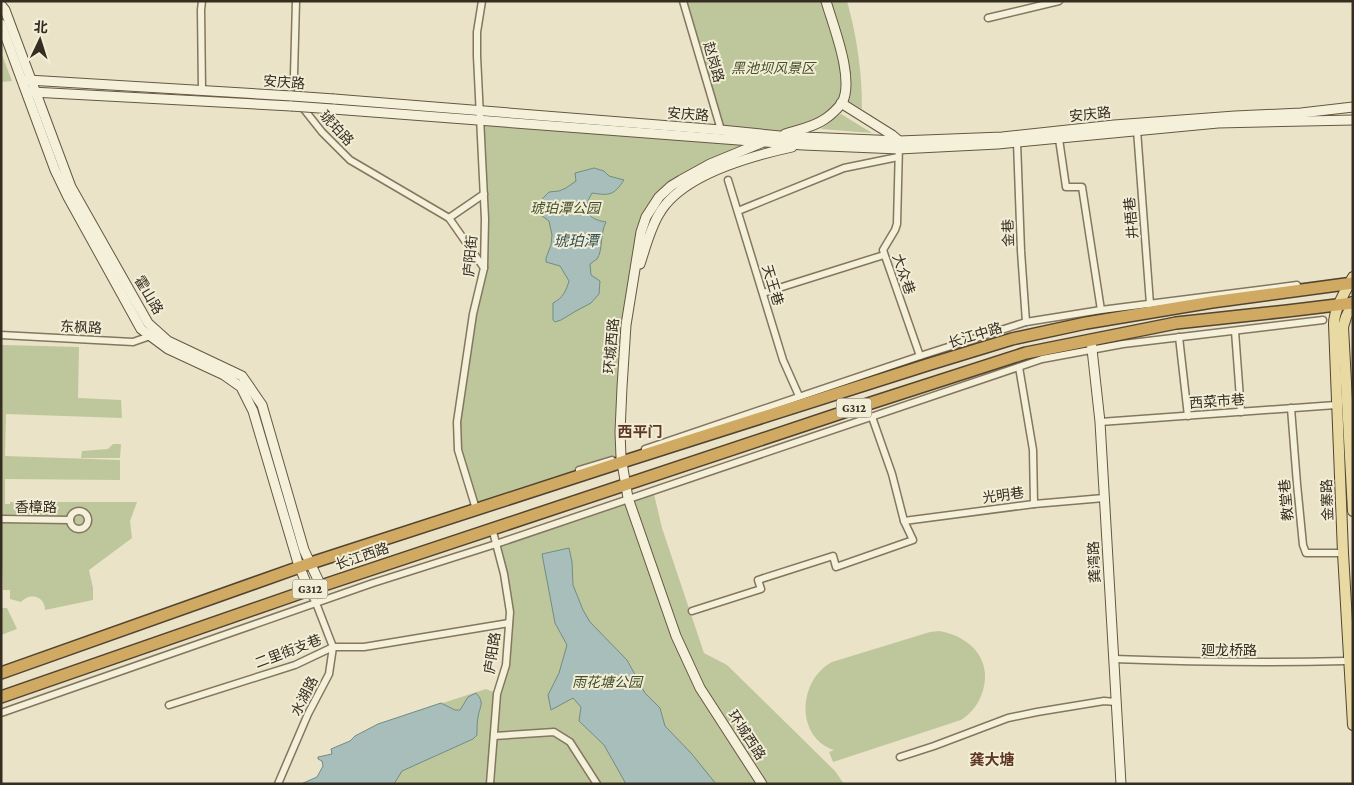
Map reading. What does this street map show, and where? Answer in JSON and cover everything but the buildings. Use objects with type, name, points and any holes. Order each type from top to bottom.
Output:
[{"type":"highway","name":"长江中路","points":[[620,461],[1012,340],[1086,322],[1352,280]]},
{"type":"highway","points":[[1340,304],[1353,302]]},
{"type":"highway","name":"G312","points":[[623,485],[1026,353],[1092,345],[1176,323],[1340,304]]},
{"type":"highway","name":"长江西路","points":[[1,674],[304,563],[620,461]]},
{"type":"highway","name":"长江西路","points":[[1,697],[308,590],[623,485]]},
{"type":"main road","points":[[826,1],[844,61],[845,90],[841,103],[892,135],[899,149]]},
{"type":"main road","name":"霍山路","points":[[3,6],[71,187],[154,334]]},
{"type":"main road","name":"霍山路","points":[[1,24],[55,170],[141,329],[242,376],[262,405],[304,550],[308,590]]},
{"type":"main road","name":"安庆路","points":[[22,79],[334,99],[480,116],[764,142],[899,149],[1059,139],[1218,123],[1353,120]]},
{"type":"main road","name":"安庆路","points":[[26,92],[721,130],[899,149],[1114,125],[1353,108]]},
{"type":"main road","name":"环城西路","points":[[762,784],[700,688],[686,658],[676,636],[623,485],[620,461],[620,432],[626,325],[643,225],[650,209],[659,197],[671,186],[698,170],[732,154],[826,119],[841,103]]},
{"type":"main road","points":[[632,286],[659,214],[671,198],[687,186],[719,169],[767,153],[803,145]]},
{"type":"main road","name":"金寨路","points":[[1352,280],[1334,317],[1334,322],[1343,553],[1350,614],[1353,725]]},
{"type":"main road","name":"金寨路","points":[[1353,302],[1343,327],[1353,511]]},
{"type":"main road","name":"龚湾路","points":[[1092,345],[1100,422],[1121,784]]},
{"type":"main road","name":"霍山路","points":[[304,563],[321,586]]},
{"type":"street","points":[[202,1],[200,10],[202,90]]},
{"type":"street","name":"琥珀路","points":[[296,1],[294,75],[303,108],[322,132],[350,160],[448,218]]},
{"type":"street","name":"庐阳街","points":[[476,507],[458,450],[457,422],[473,314],[484,268],[485,219],[476,56],[477,32],[482,1]]},
{"type":"street","name":"赵岗路","points":[[683,1],[721,130]]},
{"type":"street","points":[[988,18],[1059,1]]},
{"type":"street","name":"井梧巷","points":[[1137,130],[1150,304]]},
{"type":"street","points":[[1059,139],[1066,187],[1082,187],[1101,310]]},
{"type":"street","name":"金巷","points":[[1016,142],[1026,322]]},
{"type":"street","points":[[738,211],[844,168],[899,149]]},
{"type":"street","name":"大众巷","points":[[899,149],[898,217],[895,230],[884,248],[884,255],[920,356]]},
{"type":"street","name":"天王巷","points":[[728,180],[783,360],[799,396]]},
{"type":"street","points":[[484,194],[448,218],[484,268]]},
{"type":"street","points":[[763,293],[884,255]]},
{"type":"street","points":[[620,461],[799,396],[1026,322],[1101,310],[1352,280]]},
{"type":"street","points":[[1,713],[373,583],[496,544],[1042,359],[1092,345],[1123,344],[1323,320]]},
{"type":"street","points":[[1235,331],[1240,412]]},
{"type":"street","name":"东枫路","points":[[1,335],[133,342],[154,334]]},
{"type":"street","points":[[1179,337],[1188,416]]},
{"type":"street","points":[[1019,367],[1033,450],[1034,504]]},
{"type":"street","name":"西菜市巷","points":[[1100,422],[1336,405]]},
{"type":"street","name":"教堂巷","points":[[1292,408],[1303,545],[1306,553],[1343,553]]},
{"type":"street","points":[[692,611],[761,589],[758,580],[833,556],[836,568],[913,540],[904,521],[892,474],[872,417]]},
{"type":"street","name":"光明巷","points":[[904,521],[1034,504],[1104,498]]},
{"type":"street","name":"香樟路","points":[[1,519],[70,520]]},
{"type":"street","name":"庐阳路","points":[[490,784],[497,694],[506,665],[510,612],[504,574],[492,528]]},
{"type":"street","points":[[1,667],[237,584],[304,563]]},
{"type":"street","name":"水湖路","points":[[278,784],[308,714],[329,674],[333,647],[316,603],[308,590]]},
{"type":"street","name":"二里街支巷","points":[[168,705],[295,665],[333,647],[364,647],[509,623]]},
{"type":"street","name":"廻龙桥路","points":[[1114,659],[1288,663],[1344,661]]},
{"type":"street","points":[[900,757],[1008,718],[1104,701],[1116,702]]},
{"type":"street","points":[[494,736],[554,732],[570,742],[597,784]]},
{"type":"green space","name":"黑池坝风景区","points":[[683,1],[847,1],[858,55],[862,109],[843,98],[834,111],[780,136],[721,130]]},
{"type":"green space","points":[[1,52],[12,81],[1,82]]},
{"type":"green space","points":[[841,114],[872,133],[821,129]]},
{"type":"green space","name":"琥珀潭公园","points":[[480,120],[764,142],[692,173],[650,209],[632,286],[621,457],[475,505],[458,450],[457,422],[484,268]]},
{"type":"green space","points":[[1,346],[79,347],[78,398],[121,400],[122,418],[6,414],[5,456],[120,460],[120,480],[5,479],[5,504],[10,504],[10,502],[137,502],[130,521],[132,538],[89,570],[93,588],[93,600],[45,610],[43,601],[36,597],[29,597],[21,602],[10,599],[10,590],[3,590]]},
{"type":"green space","points":[[113,444],[121,444],[120,458],[81,458],[82,451],[108,449]]},
{"type":"green space","name":"雨花塘公园","points":[[653,490],[662,528],[704,653],[727,665],[835,771],[844,784],[301,784],[318,777],[323,766],[322,761],[318,757],[332,754],[331,749],[350,741],[355,736],[378,724],[486,689],[496,693],[506,665],[510,612],[496,544]]},
{"type":"green space","points":[[1,608],[7,608],[17,629],[1,635]]},
{"type":"green space","points":[[939,631],[951,634],[970,645],[983,662],[985,684],[973,710],[961,720],[833,762],[829,752],[834,750],[821,743],[812,733],[807,721],[807,694],[812,682],[821,670],[832,662],[930,632]]},
{"type":"water","name":"琥珀潭","points":[[594,168],[604,171],[609,176],[624,180],[611,193],[592,193],[587,204],[588,213],[594,219],[606,222],[599,256],[590,264],[591,275],[600,281],[599,294],[591,303],[555,322],[553,320],[553,303],[564,294],[569,281],[560,266],[546,262],[552,235],[549,221],[541,215],[539,207],[542,199],[549,192],[559,191],[576,181],[575,173]]},
{"type":"water","points":[[569,548],[573,585],[590,622],[627,660],[645,693],[660,708],[665,726],[691,753],[716,784],[626,784],[604,745],[579,721],[581,707],[573,698],[551,710],[548,695],[559,673],[567,645],[555,623],[542,554]]},
{"type":"water","points":[[476,693],[481,702],[477,735],[473,739],[402,771],[394,784],[301,784],[317,777],[323,766],[322,761],[318,757],[332,754],[331,749],[350,741],[355,736],[378,724],[441,703],[455,710],[460,710],[468,697]]},
{"type":"district","name":"西平门","points":[[640,432]]},
{"type":"district","name":"龚大塘","points":[[992,760]]}]
